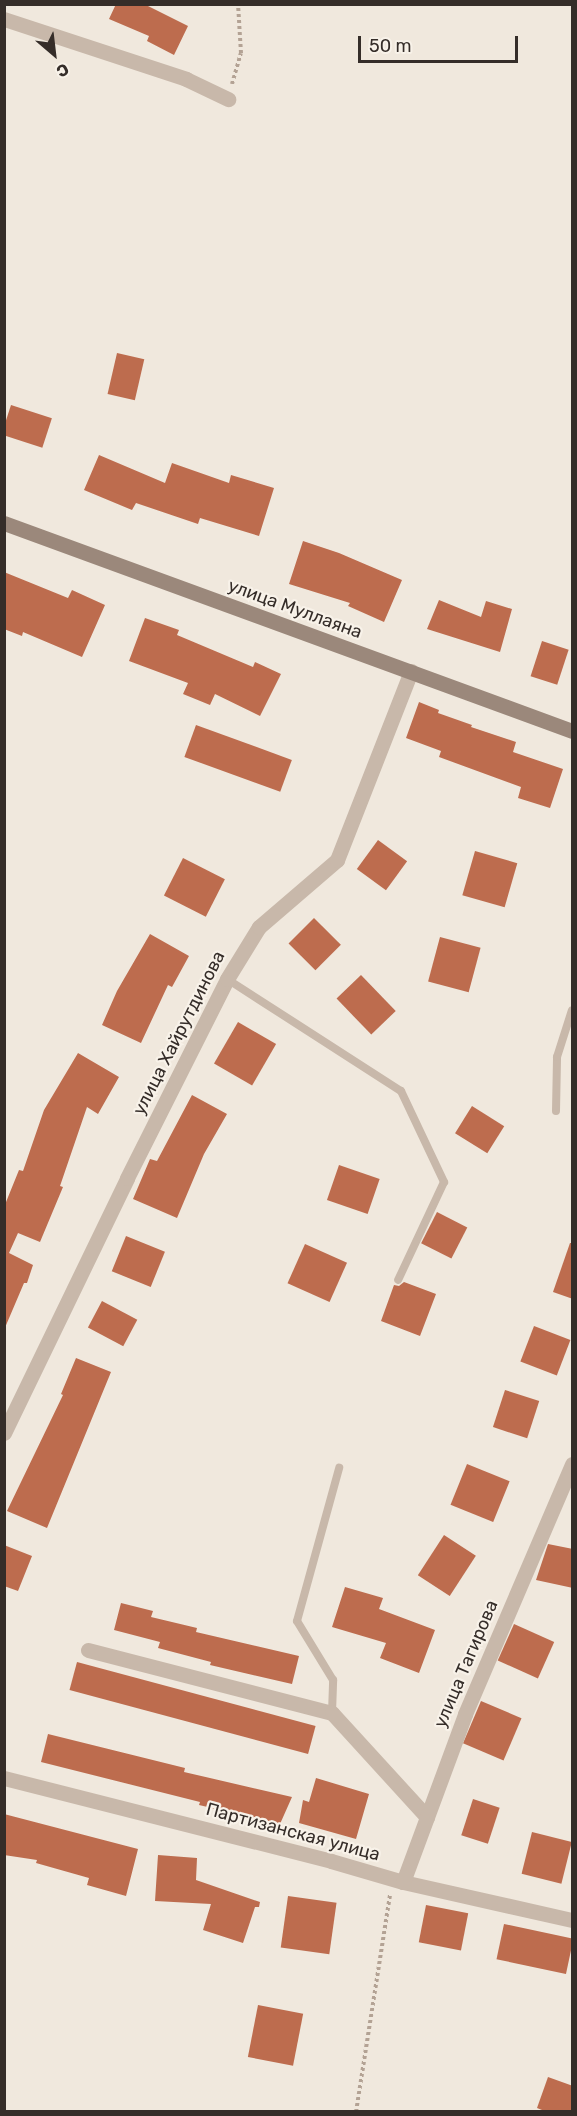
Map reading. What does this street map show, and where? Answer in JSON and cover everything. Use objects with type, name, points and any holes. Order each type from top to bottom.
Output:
[{"type":"main road","name":"улица Муллаяна","points":[[4,523],[573,731]]},
{"type":"street","points":[[4,19],[186,79],[228,99]]},
{"type":"street","name":"улица Хайрутдинова","points":[[4,1433],[127,1178],[227,979],[259,927],[336,860],[411,671]]},
{"type":"street","name":"улица Тагирова","points":[[398,1881],[427,1817],[465,1714],[573,1464]]},
{"type":"street","points":[[88,1650],[332,1713],[427,1817]]},
{"type":"street","name":"Партизанская улица","points":[[4,1778],[331,1861],[398,1881],[573,1920]]},
{"type":"lane","points":[[227,979],[401,1091],[444,1182],[398,1280]]},
{"type":"lane","points":[[556,1111],[557,1057],[573,1010]]},
{"type":"lane","points":[[332,1713],[333,1680],[297,1621],[339,1467]]},
{"type":"path","points":[[228,99],[240,53],[238,4]]},
{"type":"path","points":[[356,2112],[398,1881]]},
{"type":"building","points":[[116,4],[144,4],[188,26],[174,55],[147,41],[149,36],[109,19]]},
{"type":"building","points":[[117,353],[144,359],[135,400],[108,394]]},
{"type":"building","points":[[11,405],[52,418],[42,448],[4,435],[4,427]]},
{"type":"building","points":[[99,455],[165,483],[172,463],[229,483],[231,475],[274,488],[259,536],[200,518],[198,524],[136,503],[132,510],[84,490]]},
{"type":"building","points":[[303,541],[339,553],[402,580],[384,622],[348,606],[350,603],[289,584]]},
{"type":"building","points":[[4,572],[68,598],[72,590],[105,605],[82,657],[23,632],[22,636],[4,629]]},
{"type":"building","points":[[439,600],[481,617],[486,601],[512,609],[500,652],[427,629]]},
{"type":"building","points":[[145,618],[179,630],[177,635],[253,667],[255,662],[281,674],[260,716],[215,694],[210,705],[183,694],[188,683],[129,661]]},
{"type":"building","points":[[542,641],[569,650],[557,685],[531,676]]},
{"type":"building","points":[[419,702],[439,710],[438,713],[472,725],[471,727],[516,742],[513,752],[563,769],[550,808],[518,798],[521,787],[439,757],[441,751],[406,738]]},
{"type":"building","points":[[196,725],[292,760],[280,792],[184,757]]},
{"type":"building","points":[[378,840],[407,861],[386,890],[357,869]]},
{"type":"building","points":[[475,851],[517,863],[505,907],[462,895]]},
{"type":"building","points":[[183,858],[225,879],[206,917],[164,895]]},
{"type":"building","points":[[314,918],[341,945],[315,970],[289,943]]},
{"type":"building","points":[[150,934],[189,956],[172,987],[168,985],[141,1043],[102,1025],[117,991]]},
{"type":"building","points":[[440,937],[481,948],[469,992],[428,981]]},
{"type":"building","points":[[361,975],[396,1011],[371,1035],[337,999]]},
{"type":"building","points":[[238,1022],[276,1044],[252,1086],[214,1064]]},
{"type":"building","points":[[78,1053],[119,1077],[98,1114],[87,1107],[60,1186],[63,1187],[40,1242],[18,1233],[9,1253],[33,1265],[27,1283],[24,1283],[4,1330],[4,1207],[19,1170],[23,1171],[44,1110]]},
{"type":"building","points":[[192,1095],[227,1114],[204,1154],[177,1218],[133,1199],[150,1159],[157,1161]]},
{"type":"building","points":[[472,1106],[504,1126],[487,1153],[455,1133]]},
{"type":"building","points":[[339,1165],[380,1179],[368,1214],[327,1200]]},
{"type":"building","points":[[437,1212],[467,1227],[451,1259],[421,1243]]},
{"type":"building","points":[[126,1236],[165,1252],[151,1287],[112,1271]]},
{"type":"building","points":[[570,1243],[573,1243],[573,1299],[553,1292]]},
{"type":"building","points":[[305,1244],[347,1263],[330,1302],[288,1283]]},
{"type":"building","points":[[404,1282],[436,1294],[420,1336],[381,1321],[394,1285],[399,1286]]},
{"type":"building","points":[[102,1301],[137,1320],[123,1346],[88,1327]]},
{"type":"building","points":[[534,1326],[570,1340],[557,1375],[520,1361]]},
{"type":"building","points":[[76,1358],[111,1372],[47,1528],[7,1511],[63,1395],[61,1394]]},
{"type":"building","points":[[505,1390],[539,1401],[527,1438],[493,1427]]},
{"type":"building","points":[[467,1464],[510,1481],[493,1522],[451,1505]]},
{"type":"building","points":[[444,1535],[476,1556],[450,1596],[418,1575]]},
{"type":"building","points":[[548,1544],[573,1549],[573,1588],[536,1580]]},
{"type":"building","points":[[4,1545],[32,1556],[18,1591],[4,1586]]},
{"type":"building","points":[[345,1587],[383,1598],[379,1609],[435,1630],[419,1673],[380,1658],[386,1643],[332,1627]]},
{"type":"building","points":[[121,1603],[153,1611],[151,1617],[197,1628],[196,1632],[299,1656],[292,1684],[210,1665],[211,1662],[158,1648],[160,1642],[114,1630]]},
{"type":"building","points":[[514,1624],[554,1642],[538,1678],[498,1661]]},
{"type":"building","points":[[77,1662],[316,1726],[308,1754],[69,1690]]},
{"type":"building","points":[[481,1701],[522,1718],[504,1761],[463,1743]]},
{"type":"building","points":[[48,1734],[185,1768],[184,1772],[292,1797],[280,1824],[199,1805],[200,1802],[41,1762]]},
{"type":"building","points":[[316,1778],[369,1794],[356,1839],[299,1823],[303,1800],[309,1802]]},
{"type":"building","points":[[473,1799],[500,1808],[488,1844],[461,1835]]},
{"type":"building","points":[[4,1814],[138,1849],[126,1896],[87,1885],[89,1878],[36,1863],[37,1860],[4,1855]]},
{"type":"building","points":[[532,1832],[572,1842],[561,1884],[522,1874]]},
{"type":"building","points":[[158,1855],[197,1858],[196,1880],[260,1902],[259,1907],[255,1907],[243,1943],[203,1930],[211,1904],[155,1901]]},
{"type":"building","points":[[288,1896],[337,1903],[329,1954],[281,1947]]},
{"type":"building","points":[[426,1905],[468,1913],[461,1951],[419,1942]]},
{"type":"building","points":[[504,1924],[572,1938],[566,1974],[497,1959]]},
{"type":"building","points":[[258,2005],[303,2014],[293,2066],[248,2057]]},
{"type":"building","points":[[548,2077],[573,2086],[573,2112],[547,2112],[537,2108]]}]
